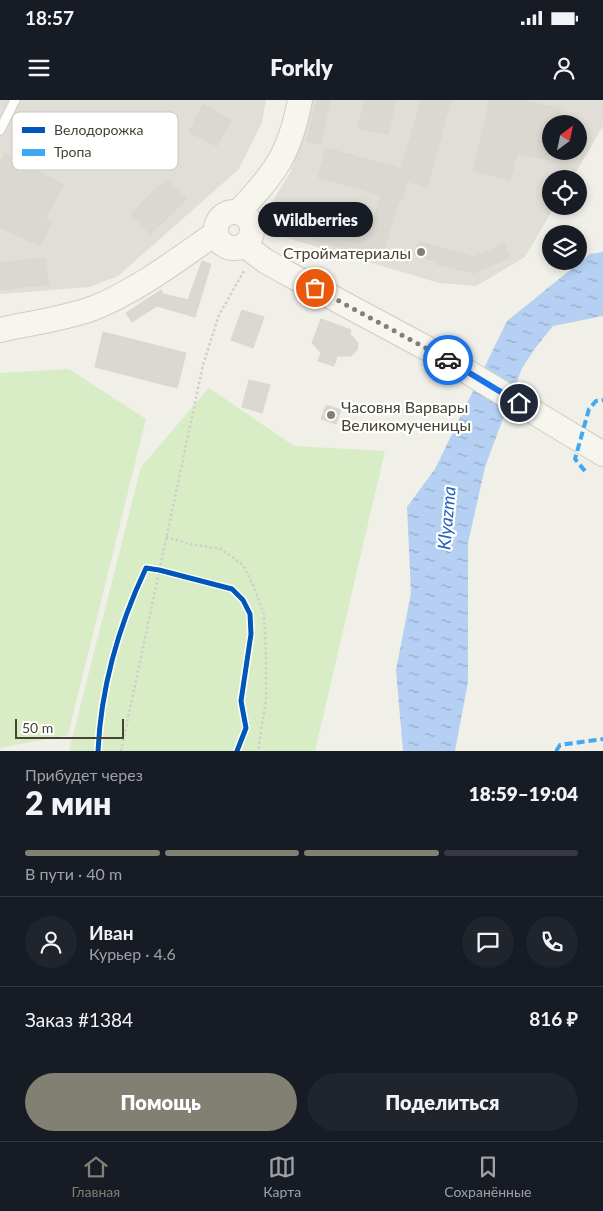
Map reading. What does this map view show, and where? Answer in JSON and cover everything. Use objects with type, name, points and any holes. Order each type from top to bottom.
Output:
[{"type":"main road","points":[[238,212],[265,183],[283,157],[300,100]]},
{"type":"main road","points":[[193,249],[208,227],[230,207],[265,183]]},
{"type":"main road","points":[[229,212],[238,212],[246,216],[252,227],[250,239],[244,245],[235,248],[226,247],[219,241],[216,233],[216,224],[221,216],[229,212]]},
{"type":"main road","points":[[0,330],[92,309],[111,301],[133,289],[216,233]]},
{"type":"main road","points":[[244,245],[277,267],[443,357],[600,453]]},
{"type":"lane","points":[[0,130],[15,100]]},
{"type":"path","points":[[120,751],[156,570],[166,537],[203,365],[219,315],[245,270]]},
{"type":"path","points":[[166,537],[190,544],[221,549],[243,565],[254,587],[264,614],[266,658],[266,700],[258,751]]},
{"type":"path","points":[[156,570],[168,572]]},
{"type":"shaded area","points":[[0,100],[266,100],[262,122],[239,169],[118,276],[90,287],[0,294]]},
{"type":"shaded area","points":[[312,100],[603,100],[603,126],[588,152],[588,115],[542,115],[542,160],[583,160],[577,170],[542,170],[542,215],[550,215],[542,225],[525,257],[476,286],[439,283],[267,232],[261,221],[291,171]]},
{"type":"green space","points":[[69,369],[146,419],[68,735],[0,748],[0,373]]},
{"type":"green space","points":[[209,388],[294,446],[385,451],[315,751],[69,751],[141,467]]},
{"type":"water","name":"Klyazma","points":[[603,252],[603,316],[553,326],[536,347],[522,368],[485,467],[468,543],[468,682],[455,751],[403,751],[396,670],[411,593],[407,507],[435,469],[507,321],[570,270],[587,270],[587,256],[590,254]]},
{"type":"building","points":[[317,100],[330,101],[320,144],[307,141]]},
{"type":"building","points":[[365,100],[396,100],[388,134],[358,128]]},
{"type":"building","points":[[421,100],[451,100],[427,187],[407,181],[402,201],[399,200],[381,260],[310,238],[318,210],[372,226],[381,195],[318,177],[326,148],[401,169]]},
{"type":"building","points":[[490,100],[523,100],[561,109],[559,115],[542,115],[542,159],[517,153],[510,180],[473,171]]},
{"type":"building","points":[[203,105],[231,120],[217,146],[189,132]]},
{"type":"building","points":[[5,153],[12,157],[12,170],[36,170],[64,185],[45,218],[52,221],[40,246],[0,227],[0,162]]},
{"type":"building","points":[[167,179],[187,199],[150,234],[131,214]]},
{"type":"building","points":[[273,216],[293,222],[290,234],[269,227]]},
{"type":"building","points":[[419,242],[474,257],[504,244],[510,257],[474,273],[436,264],[437,262],[415,255]]},
{"type":"building","points":[[45,258],[49,284],[0,290],[0,263]]},
{"type":"building","points":[[202,261],[211,264],[195,317],[157,306],[132,322],[126,313],[161,290],[163,294],[188,300]]},
{"type":"building","points":[[242,310],[264,317],[253,348],[231,340]]},
{"type":"building","points":[[321,319],[351,330],[350,334],[358,343],[357,350],[351,356],[337,356],[334,366],[318,361],[321,353],[312,343]]},
{"type":"building","points":[[103,332],[186,353],[177,388],[95,367]]},
{"type":"building","points":[[249,380],[270,385],[262,413],[242,407]]},
{"type":"building","name":"Часовня Варвары Великомученицы","points":[[326,405],[341,410],[336,424],[321,419]]},
{"type":"marked path","points":[[585,471],[575,459],[589,409],[596,401],[603,400]]},
{"type":"marked path","points":[[556,751],[560,745],[603,739]]},
{"type":"cycle path","points":[[98,751],[103,703],[113,657],[136,590],[146,568],[232,589],[243,600],[250,614],[251,634],[241,701],[246,728],[237,751]]},
{"type":"way so far","points":[[315,288],[448,360]]},
{"type":"place","name":"Стройматериалы","points":[[421,252]]},
{"type":"place","name":"Wildberries","points":[[315,288]]},
{"type":"place","name":"Часовня Варвары Великомученицы","points":[[331,415]]},
{"type":"route","points":[[448,360],[519,403]]}]
